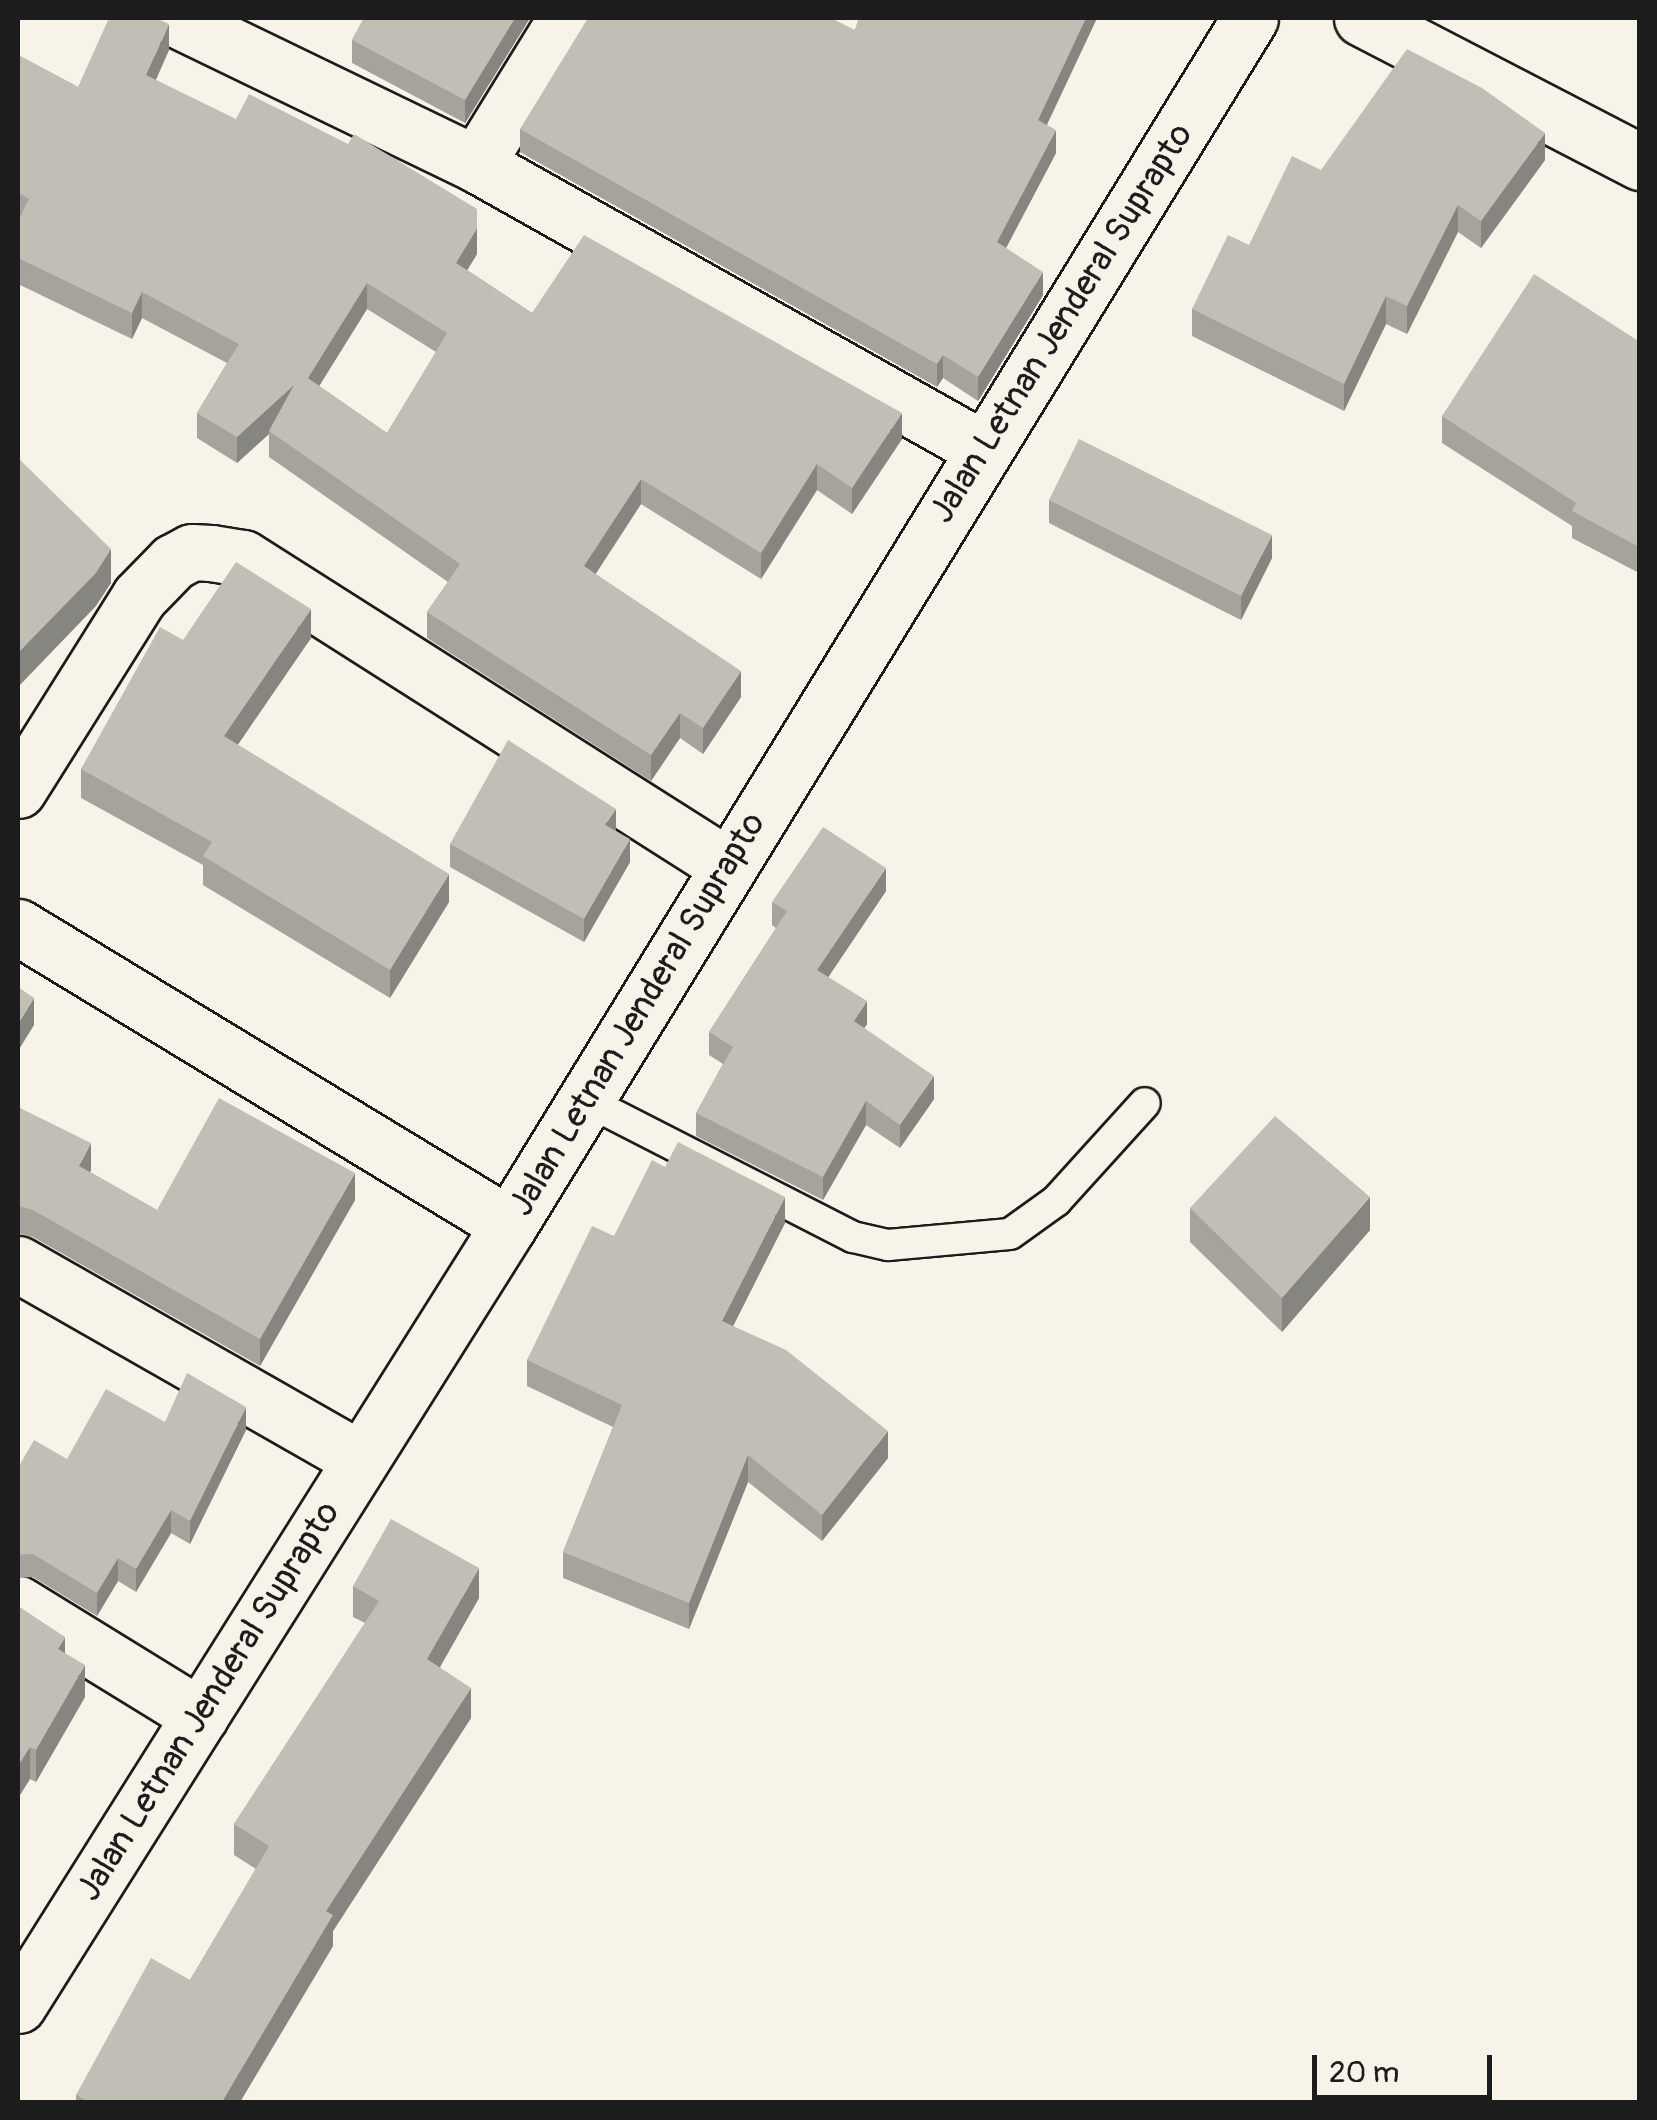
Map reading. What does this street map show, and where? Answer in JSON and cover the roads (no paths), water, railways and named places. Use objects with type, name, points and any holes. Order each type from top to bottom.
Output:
[{"type":"street","points":[[174,18],[476,164],[983,448]]},
{"type":"street","points":[[476,164],[566,18]]},
{"type":"street","name":"Jalan Letnan Jenderal Suprapto","points":[[18,2005],[509,1225],[726,865],[1250,18]]},
{"type":"street","points":[[1362,18],[1640,162]]},
{"type":"street","points":[[18,790],[139,596],[173,562],[192,552],[211,554],[243,558],[726,865]]},
{"type":"street","points":[[18,928],[509,1225]]},
{"type":"street","points":[[18,1264],[360,1458]]},
{"type":"street","points":[[18,1604],[200,1716]]},
{"type":"lane","points":[[585,1100],[853,1237],[888,1244],[1010,1234],[1056,1201],[1146,1104]]}]
